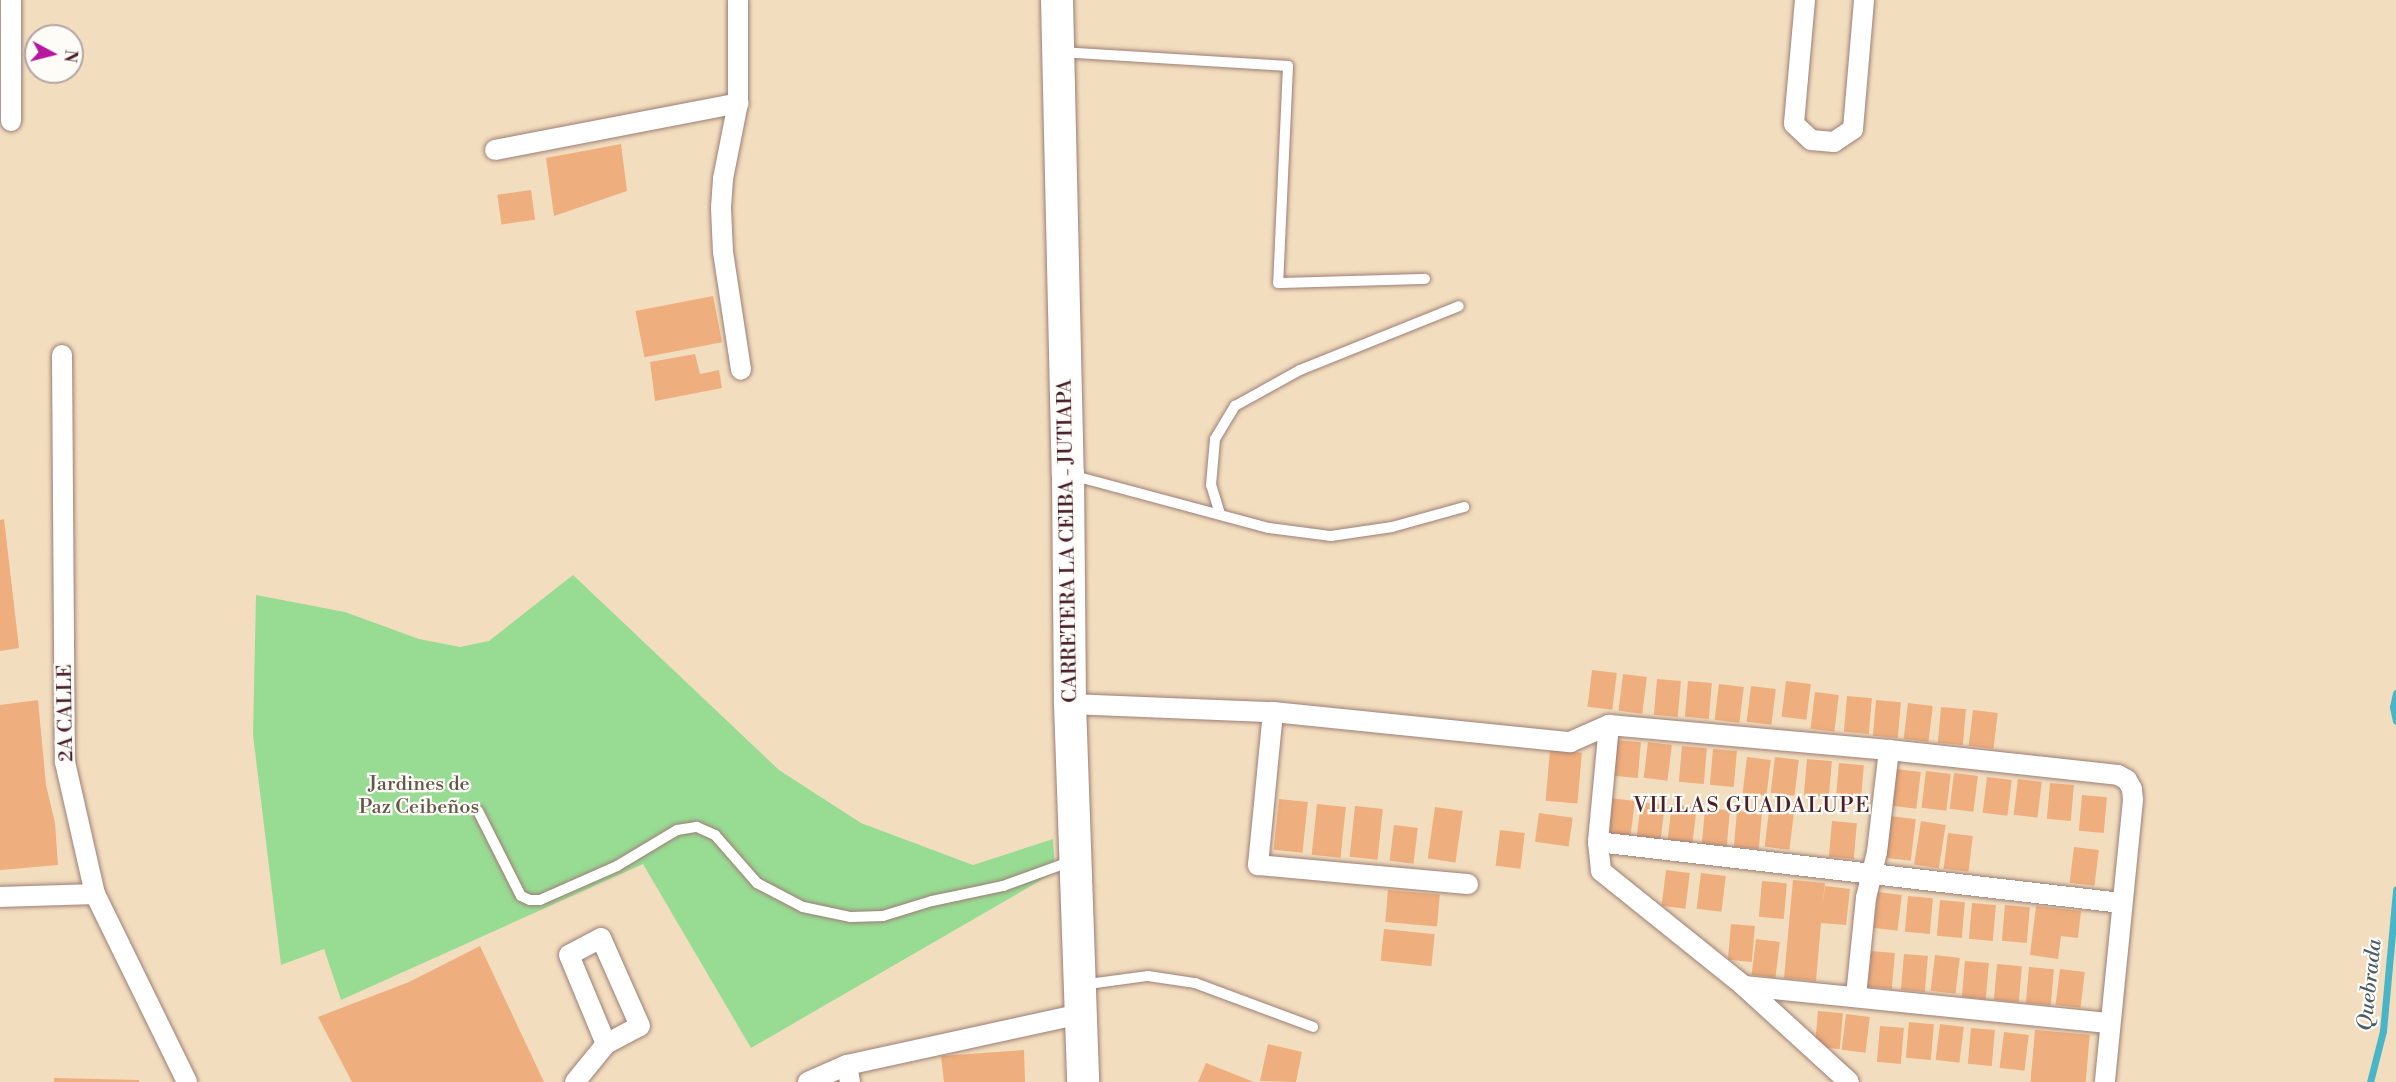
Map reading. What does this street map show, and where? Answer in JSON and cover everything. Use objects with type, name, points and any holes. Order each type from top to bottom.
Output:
[{"type":"main road","name":"CARRETERA LA CEIBA - JUTIAPA","points":[[1057,0],[1068,474],[1070,704],[1083,1082]]},
{"type":"street","points":[[11,0],[11,121]]},
{"type":"street","points":[[738,0],[738,103],[723,179],[720,208],[723,252],[741,370]]},
{"type":"street","points":[[1805,0],[1794,124],[1811,140],[1834,142],[1853,129],[1864,0]]},
{"type":"street","points":[[495,150],[738,103]]},
{"type":"street","name":"2A CALLE","points":[[62,355],[65,762],[95,894],[188,1082]]},
{"type":"street","points":[[1070,704],[1273,712],[1570,742],[1609,725],[1889,750],[2108,773],[2127,780],[2132,789],[2133,800],[2104,1082]]},
{"type":"street","points":[[1273,712],[1258,865],[1468,884]]},
{"type":"street","points":[[1609,725],[1598,842],[1601,871],[1743,986],[1849,1082]]},
{"type":"street","points":[[1856,996],[1866,898],[1877,852],[1889,750]]},
{"type":"street","points":[[1598,842],[2121,903]]},
{"type":"street","points":[[0,897],[95,894]]},
{"type":"street","points":[[574,1082],[606,1044],[640,1026],[601,938],[569,955],[606,1044]]},
{"type":"street","points":[[1743,986],[2110,1023]]},
{"type":"street","points":[[808,1082],[848,1073],[1081,999]]},
{"type":"lane","points":[[1057,52],[1288,66],[1278,283],[1425,279]]},
{"type":"lane","points":[[1220,514],[1211,485],[1215,439],[1235,406],[1300,370],[1459,306]]},
{"type":"lane","points":[[1068,474],[1269,528],[1331,536],[1392,527],[1464,507]]},
{"type":"lane","points":[[478,811],[521,896],[530,900],[540,900],[617,866],[677,830],[697,827],[715,835],[757,883],[803,907],[851,917],[883,916],[932,901],[1003,886],[1076,860]]},
{"type":"lane","points":[[1081,999],[1148,976],[1195,983],[1313,1027]]},
{"type":"green space","name":"Jardines de Paz Ceibeños","points":[[573,575],[779,770],[861,823],[973,865],[1053,839],[1055,872],[751,1048],[643,864],[341,1000],[324,949],[281,965],[253,735],[256,595],[345,612],[419,639],[460,647],[489,641]]},
{"type":"building","points":[[621,144],[627,191],[554,216],[546,158]]},
{"type":"building","points":[[531,190],[535,220],[502,224],[497,195]]},
{"type":"building","points":[[713,296],[722,342],[644,357],[635,311]]},
{"type":"building","points":[[695,354],[700,374],[719,370],[722,388],[655,401],[650,362]]},
{"type":"building","points":[[4,519],[19,648],[0,651],[0,520]]},
{"type":"building","points":[[1592,670],[1617,673],[1612,710],[1587,707]]},
{"type":"building","points":[[1623,674],[1647,677],[1642,714],[1618,711]]},
{"type":"building","points":[[1657,679],[1681,681],[1678,717],[1654,715]]},
{"type":"building","points":[[1688,681],[1712,683],[1709,719],[1685,717]]},
{"type":"building","points":[[1786,681],[1811,684],[1806,720],[1782,717]]},
{"type":"building","points":[[1719,684],[1744,687],[1739,723],[1715,720]]},
{"type":"building","points":[[1751,686],[1776,689],[1771,725],[1747,722]]},
{"type":"building","points":[[1815,692],[1839,695],[1834,732],[1810,729]]},
{"type":"building","points":[[1847,696],[1872,698],[1869,734],[1844,732]]},
{"type":"building","points":[[38,700],[46,785],[55,823],[58,865],[0,870],[0,705]]},
{"type":"building","points":[[1876,700],[1901,702],[1898,738],[1873,736]]},
{"type":"building","points":[[1908,703],[1933,706],[1928,742],[1904,739]]},
{"type":"building","points":[[1941,707],[1966,709],[1963,745],[1938,743]]},
{"type":"building","points":[[1973,710],[1998,713],[1993,749],[1969,746]]},
{"type":"building","points":[[1616,740],[1641,742],[1638,778],[1613,776]]},
{"type":"building","points":[[1648,742],[1672,745],[1667,781],[1644,778]]},
{"type":"building","points":[[1682,746],[1707,748],[1704,784],[1679,782]]},
{"type":"building","points":[[1713,749],[1737,751],[1734,787],[1710,785]]},
{"type":"building","points":[[1550,750],[1582,753],[1577,804],[1546,801]]},
{"type":"building","points":[[1747,757],[1771,760],[1766,796],[1743,793]]},
{"type":"building","points":[[1775,757],[1799,760],[1794,796],[1771,793]]},
{"type":"building","points":[[1807,759],[1832,761],[1829,797],[1804,795]]},
{"type":"building","points":[[1839,763],[1864,765],[1861,801],[1836,799]]},
{"type":"building","points":[[1896,769],[1921,772],[1916,809],[1891,806]]},
{"type":"building","points":[[1926,771],[1951,774],[1946,811],[1921,808]]},
{"type":"building","points":[[1954,773],[1978,776],[1973,812],[1950,809]]},
{"type":"building","points":[[1987,777],[2012,780],[2007,816],[1983,813]]},
{"type":"building","points":[[2018,779],[2042,782],[2037,818],[2014,815]]},
{"type":"building","points":[[2050,783],[2074,785],[2071,821],[2047,819]]},
{"type":"building","points":[[2082,795],[2107,797],[2104,833],[2079,831]]},
{"type":"building","points":[[1610,798],[1635,801],[1630,837],[1606,834]]},
{"type":"building","points":[[1279,799],[1308,802],[1303,853],[1274,850]]},
{"type":"building","points":[[1641,802],[1665,805],[1660,841],[1637,838]]},
{"type":"building","points":[[1317,804],[1346,807],[1341,858],[1312,855]]},
{"type":"building","points":[[1672,804],[1697,807],[1692,843],[1668,840]]},
{"type":"building","points":[[1355,806],[1383,809],[1378,860],[1350,857]]},
{"type":"building","points":[[1435,807],[1463,811],[1455,862],[1428,858]]},
{"type":"building","points":[[1705,808],[1730,810],[1727,846],[1702,844]]},
{"type":"building","points":[[1737,811],[1762,813],[1759,849],[1734,847]]},
{"type":"building","points":[[1769,811],[1794,814],[1789,850],[1765,847]]},
{"type":"building","points":[[1539,813],[1573,818],[1569,846],[1535,842]]},
{"type":"building","points":[[1890,816],[1916,819],[1911,861],[1885,858]]},
{"type":"building","points":[[1832,821],[1857,823],[1854,859],[1829,857]]},
{"type":"building","points":[[1921,821],[1946,825],[1939,868],[1914,864]]},
{"type":"building","points":[[1394,825],[1418,828],[1413,864],[1390,861]]},
{"type":"building","points":[[1500,830],[1525,833],[1520,869],[1496,866]]},
{"type":"building","points":[[1948,833],[1973,836],[1968,872],[1944,869]]},
{"type":"building","points":[[2074,847],[2099,850],[2094,886],[2070,883]]},
{"type":"building","points":[[1666,870],[1690,873],[1685,909],[1662,906]]},
{"type":"building","points":[[1701,873],[1726,876],[1721,912],[1697,909]]},
{"type":"building","points":[[1793,880],[1825,883],[1822,909],[1825,886],[1850,889],[1846,925],[1821,923],[1816,981],[1784,978]]},
{"type":"building","points":[[1762,881],[1787,883],[1784,919],[1759,917]]},
{"type":"building","points":[[1388,890],[1440,895],[1437,926],[1385,922]]},
{"type":"building","points":[[1878,892],[1902,895],[1897,931],[1874,928]]},
{"type":"building","points":[[1908,896],[1933,898],[1930,934],[1905,932]]},
{"type":"building","points":[[1940,900],[1965,902],[1962,938],[1937,936]]},
{"type":"building","points":[[1972,903],[1996,905],[1993,941],[1969,939]]},
{"type":"building","points":[[2005,905],[2030,907],[2027,943],[2002,941]]},
{"type":"building","points":[[2036,906],[2081,911],[2078,938],[2061,936],[2058,959],[2030,955]]},
{"type":"building","points":[[1731,924],[1755,926],[1752,962],[1728,960]]},
{"type":"building","points":[[1384,929],[1435,934],[1431,966],[1381,961]]},
{"type":"building","points":[[1756,939],[1780,942],[1775,978],[1752,975]]},
{"type":"building","points":[[480,946],[544,1082],[352,1082],[318,1017],[409,982]]},
{"type":"building","points":[[1871,951],[1895,953],[1892,989],[1868,987]]},
{"type":"building","points":[[1904,954],[1928,956],[1925,992],[1901,990]]},
{"type":"building","points":[[1935,955],[1960,958],[1955,994],[1931,991]]},
{"type":"building","points":[[1965,961],[1989,963],[1986,999],[1962,997]]},
{"type":"building","points":[[1997,964],[2022,966],[2019,1002],[1994,1000]]},
{"type":"building","points":[[2029,967],[2054,969],[2051,1005],[2026,1003]]},
{"type":"building","points":[[2060,969],[2085,972],[2080,1008],[2056,1005]]},
{"type":"building","points":[[1818,1011],[1843,1013],[1840,1049],[1815,1047]]},
{"type":"building","points":[[1846,1014],[1870,1017],[1865,1053],[1842,1050]]},
{"type":"building","points":[[1909,1022],[1934,1024],[1931,1060],[1906,1058]]},
{"type":"building","points":[[1940,1024],[1964,1027],[1959,1063],[1936,1060]]},
{"type":"building","points":[[1880,1026],[1904,1028],[1901,1064],[1877,1062]]},
{"type":"building","points":[[1971,1028],[1995,1030],[1992,1066],[1968,1064]]},
{"type":"building","points":[[2035,1030],[2090,1035],[2086,1082],[2030,1082]]},
{"type":"building","points":[[2004,1032],[2029,1035],[2024,1071],[2000,1068]]},
{"type":"building","points":[[1268,1044],[1302,1052],[1296,1082],[1260,1081]]},
{"type":"building","points":[[1024,1050],[1025,1082],[944,1082],[941,1056]]},
{"type":"building","points":[[1206,1063],[1254,1082],[1198,1082]]},
{"type":"building","points":[[54,1078],[139,1080],[139,1082],[54,1082]]},
{"type":"waterway","name":"Quebrada","points":[[2396,693],[2393,707],[2396,721]]},
{"type":"waterway","name":"Quebrada","points":[[2370,1082],[2383,1031],[2396,890]]},
{"type":"district","name":"VILLAS GUADALUPE","points":[[1752,806]]}]
